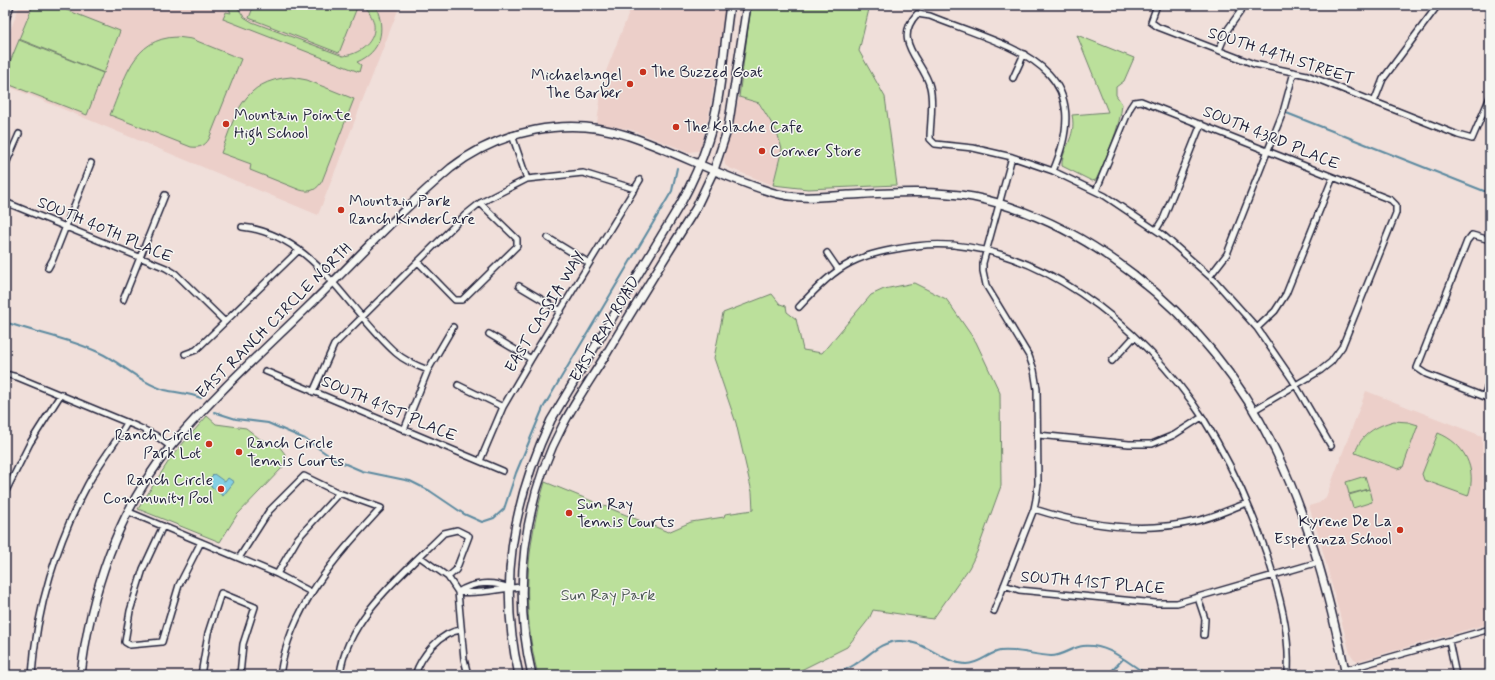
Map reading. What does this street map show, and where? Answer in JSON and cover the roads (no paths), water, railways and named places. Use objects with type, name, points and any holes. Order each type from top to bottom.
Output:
[{"type":"street","points":[[5,19],[10,5]]},
{"type":"street","name":"EAST RAY ROAD","points":[[519,675],[511,632],[509,588],[515,522],[534,456],[561,403],[682,203],[700,164],[708,141],[714,116],[730,5]]},
{"type":"street","name":"EAST RAY ROAD","points":[[532,675],[524,630],[522,587],[528,526],[540,478],[546,461],[566,420],[696,208],[730,118],[747,5]]},
{"type":"street","name":"SOUTH 44TH STREET","points":[[1157,5],[1152,22],[1158,28],[1254,64],[1307,75],[1458,135],[1472,138],[1490,97]]},
{"type":"street","points":[[1219,50],[1228,29],[1245,5]]},
{"type":"street","points":[[1374,102],[1383,79],[1438,5]]},
{"type":"street","points":[[1053,171],[1065,139],[1066,113],[1062,97],[1056,83],[1046,70],[1036,61],[1024,54],[930,16],[917,14],[912,22],[907,40],[911,52],[930,85],[932,101],[930,139],[936,144],[973,148],[1012,157],[1053,171],[1096,191],[1156,230],[1210,276],[1257,328],[1296,386],[1324,437],[1331,446]]},
{"type":"street","points":[[1013,78],[1024,54]]},
{"type":"street","points":[[1210,276],[1223,261],[1226,254],[1287,99],[1294,72]]},
{"type":"street","name":"SOUTH 43RD PLACE","points":[[1096,191],[1130,108],[1134,102],[1141,100],[1391,200],[1396,205],[1396,213],[1342,347],[1331,362],[1296,386]]},
{"type":"street","points":[[1156,230],[1164,217],[1201,124]]},
{"type":"street","name":"EAST RANCH CIRCLE NORTH","points":[[81,675],[86,635],[94,598],[113,544],[147,481],[170,447],[215,398],[452,168],[482,148],[512,135],[555,127],[587,127],[626,135],[756,187],[789,196],[808,197],[932,192],[970,197],[999,203],[1057,225],[1111,257],[1169,304],[1214,352],[1254,410],[1274,447],[1292,486],[1319,562],[1346,672]]},
{"type":"street","points":[[5,166],[19,134]]},
{"type":"street","points":[[512,135],[527,179]]},
{"type":"street","points":[[994,612],[1034,509],[1038,484],[1037,388],[1032,365],[1022,343],[984,278],[983,263],[1012,157]]},
{"type":"street","points":[[48,268],[66,228],[91,163]]},
{"type":"street","points":[[313,392],[334,346],[465,215],[480,203],[527,179],[582,173],[635,189]]},
{"type":"street","points":[[1257,328],[1275,311],[1286,294],[1333,178]]},
{"type":"street","name":"EAST CASSIA WAY","points":[[480,461],[503,407],[530,359],[561,311],[640,180]]},
{"type":"street","points":[[123,300],[166,195]]},
{"type":"street","name":"SOUTH 40TH PLACE","points":[[5,202],[140,257],[176,274],[225,322]]},
{"type":"street","points":[[418,262],[455,300],[462,300],[517,246],[517,240],[480,203]]},
{"type":"street","points":[[242,227],[257,229],[287,242],[299,250],[333,283],[361,318],[397,354],[412,364],[428,370]]},
{"type":"street","points":[[1490,240],[1472,235],[1467,241],[1417,368],[1426,374],[1490,399]]},
{"type":"street","points":[[548,238],[590,263]]},
{"type":"street","points":[[799,307],[818,286],[838,269],[867,254],[904,248],[950,244],[987,250],[1022,262],[1063,283],[1102,310],[1134,337],[1173,377],[1202,417],[1225,455],[1247,503],[1273,576],[1284,620],[1288,652],[1288,670]]},
{"type":"street","points":[[185,354],[196,350],[299,250]]},
{"type":"street","points":[[826,253],[838,269]]},
{"type":"street","points":[[519,286],[561,311]]},
{"type":"street","points":[[625,298],[636,304]]},
{"type":"street","points":[[404,430],[428,370],[453,327]]},
{"type":"street","points":[[489,334],[530,359]]},
{"type":"street","points":[[1112,360],[1134,337]]},
{"type":"street","name":"SOUTH 41ST PLACE","points":[[265,371],[503,471]]},
{"type":"street","points":[[5,374],[17,377],[61,394],[155,435],[170,447]]},
{"type":"street","points":[[1484,396],[1490,380]]},
{"type":"street","points":[[458,384],[503,407]]},
{"type":"street","points":[[1254,410],[1296,386]]},
{"type":"street","points":[[6,491],[30,443],[61,394]]},
{"type":"street","points":[[1038,435],[1129,444],[1152,444],[1174,435],[1202,417]]},
{"type":"street","points":[[32,675],[35,642],[41,611],[48,583],[64,536],[88,483],[127,423]]},
{"type":"street","points":[[239,558],[269,511],[304,476],[339,493],[381,508],[336,557],[311,592],[290,635],[282,659],[280,675]]},
{"type":"street","points":[[277,574],[298,538],[339,493]]},
{"type":"street","points":[[1034,509],[1072,520],[1123,526],[1154,526],[1195,521],[1247,503]]},
{"type":"street","points":[[129,512],[277,574],[311,592]]},
{"type":"street","points":[[163,526],[143,568],[130,611],[125,642],[130,645],[162,642],[179,586],[201,542]]},
{"type":"street","points":[[340,675],[351,640],[366,614],[380,597],[444,533],[457,530],[469,536],[456,570],[448,577]]},
{"type":"street","points":[[420,557],[448,577],[458,592],[461,630],[468,675]]},
{"type":"street","name":"SOUTH 41ST PLACE","points":[[1004,585],[1019,590],[1156,603],[1177,603],[1319,562]]},
{"type":"street","points":[[458,592],[467,586],[498,583],[509,588]]},
{"type":"street","points":[[458,592],[498,592],[509,588],[522,587]]},
{"type":"street","points":[[201,675],[208,633],[221,593],[255,607],[243,644],[240,675]]},
{"type":"street","points":[[1198,598],[1205,619],[1204,635]]},
{"type":"street","points":[[1346,672],[1490,629]]},
{"type":"street","points":[[415,675],[428,652],[437,642],[447,633],[461,630]]},
{"type":"street","points":[[1449,640],[1456,675]]},
{"type":"water","name":"Ranch Circle Community Pool","points":[[214,474],[225,482],[228,478],[234,482],[223,496],[206,482]]},
{"type":"waterway","points":[[1284,112],[1484,191],[1490,191]]},
{"type":"waterway","points":[[214,412],[236,419],[268,423],[305,439],[334,459],[362,471],[410,481],[430,491],[464,514],[482,522],[494,518],[504,509],[516,473],[543,408],[672,191],[677,168]]},
{"type":"waterway","points":[[5,322],[87,347],[115,361],[147,383],[165,390],[201,398]]},
{"type":"waterway","points":[[828,675],[851,667],[880,647],[898,641],[907,641],[925,647],[949,660],[966,664],[971,664],[1000,651],[1055,656],[1079,647],[1093,646],[1110,651],[1148,675]]},
{"type":"waterway","points":[[1108,675],[1123,659]]},
{"type":"place","name":"The Buzzed Goat","points":[[643,72]]},
{"type":"place","name":"Michaelangel The Barber","points":[[630,84]]},
{"type":"place","name":"Mountain Pointe High School","points":[[226,124]]},
{"type":"place","name":"The Kolache Cafe","points":[[676,127]]},
{"type":"place","name":"Corner Store","points":[[762,151]]},
{"type":"place","name":"Mountain Park Ranch KinderCare","points":[[341,210]]},
{"type":"place","name":"Ranch Circle Park Lot","points":[[209,444]]},
{"type":"place","name":"Ranch Circle Tennis Courts","points":[[239,452]]},
{"type":"place","name":"Ranch Circle Community Pool","points":[[221,489]]},
{"type":"place","name":"Sun Ray Tennis Courts","points":[[569,513]]},
{"type":"place","name":"Kyrene De La Esperanza School","points":[[1400,530]]},
{"type":"park label","name":"Sun Ray Park","points":[[608,595]]}]
